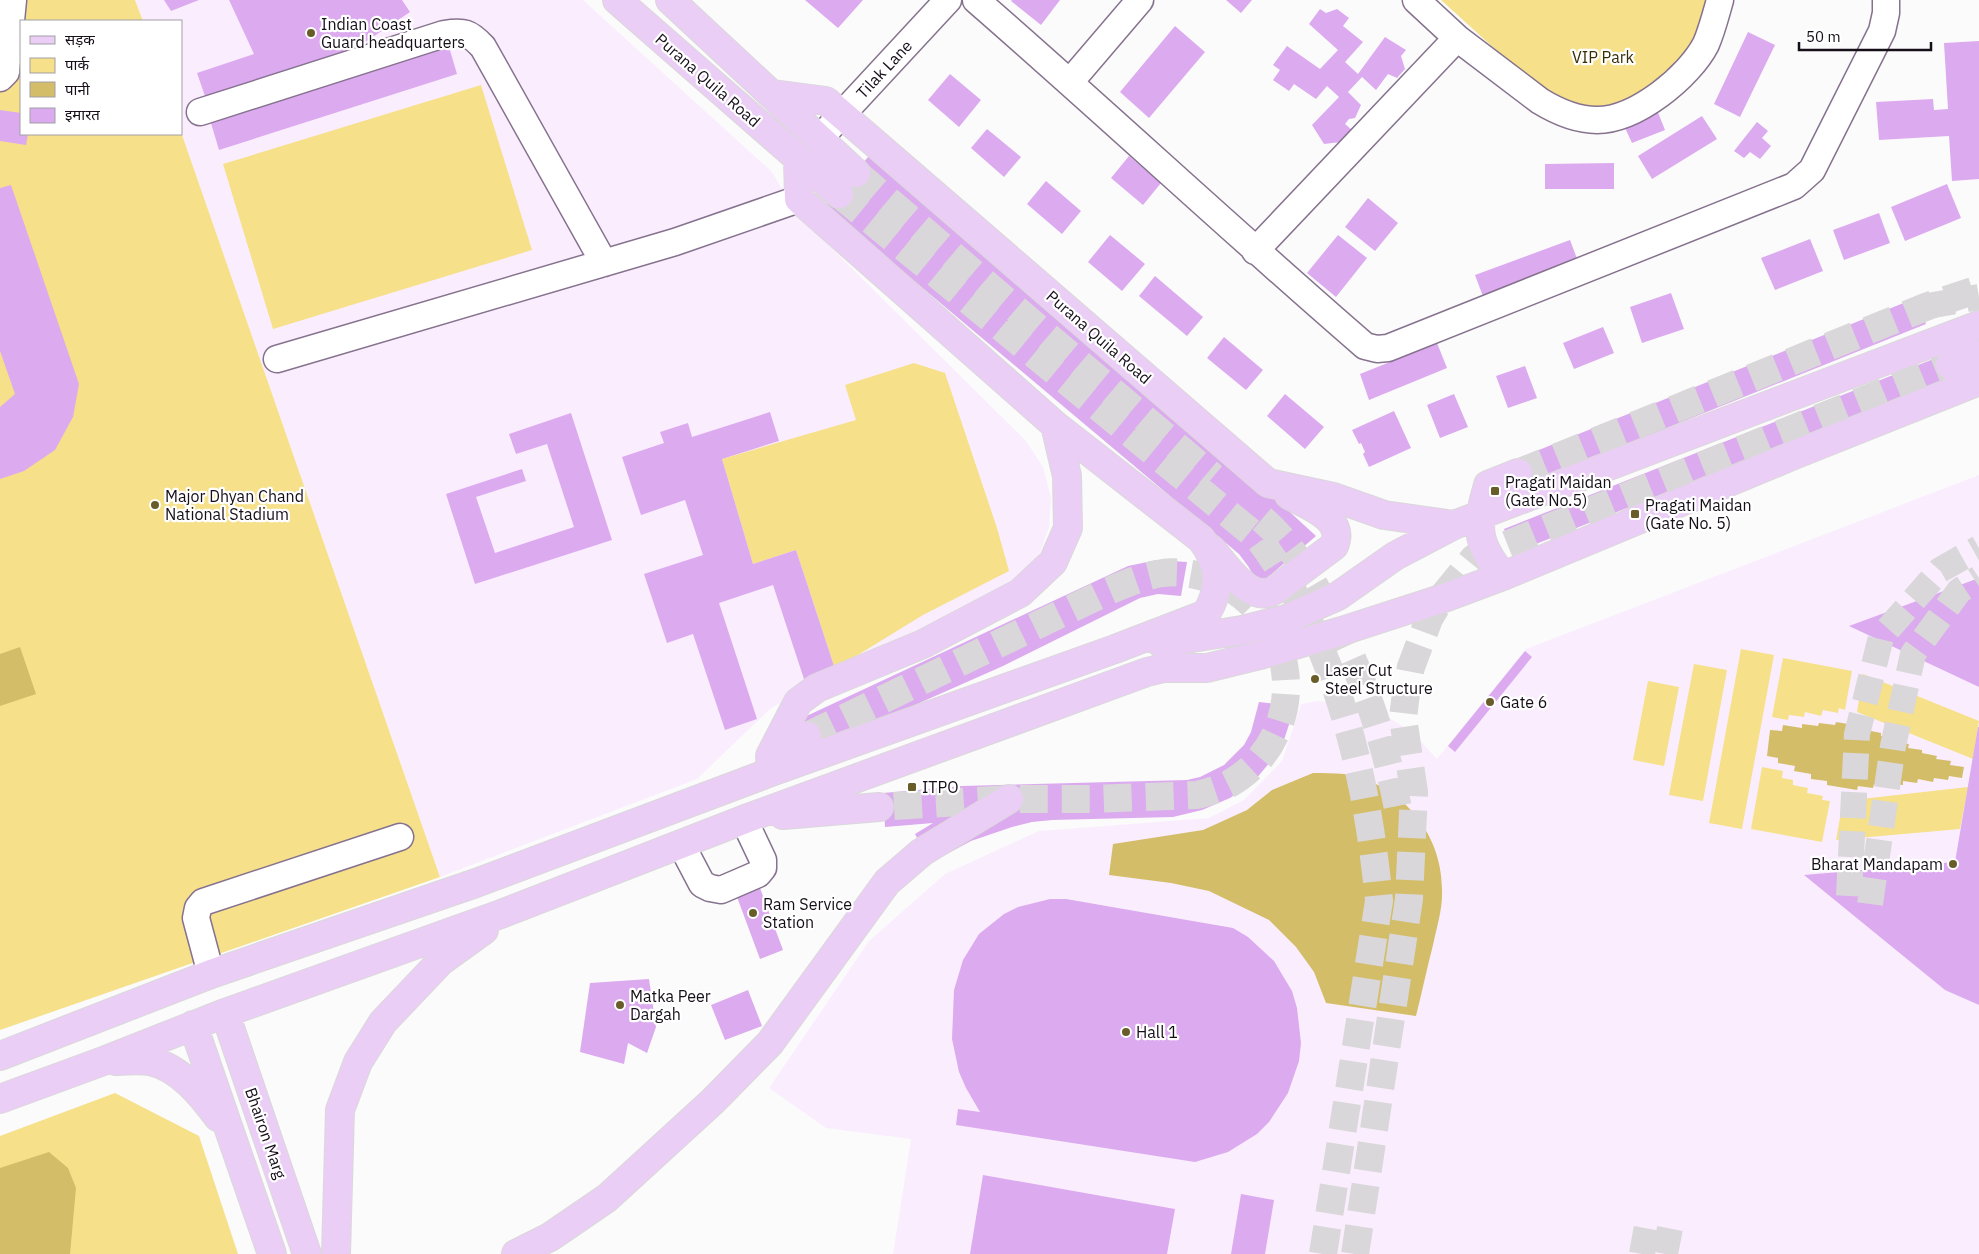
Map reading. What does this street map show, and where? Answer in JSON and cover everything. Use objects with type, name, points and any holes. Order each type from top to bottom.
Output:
[{"type":"main road","name":"Purana Quila Road","points":[[617,0],[839,194]]},
{"type":"main road","name":"Purana Quila Road","points":[[670,0],[856,173]]},
{"type":"main road","name":"Purana Quila Road","points":[[773,94],[826,101],[1268,483],[1333,497],[1384,515],[1454,525]]},
{"type":"main road","points":[[798,159],[800,199],[1055,425],[1201,539],[1246,587],[1259,594],[1275,590],[1334,546],[1337,534],[1333,523],[1329,519],[1268,483]]},
{"type":"main road","points":[[1115,649],[1180,641],[1242,630],[1286,619],[1338,596],[1395,556],[1454,525],[1979,325]]},
{"type":"main road","points":[[1950,365],[1979,355]]},
{"type":"main road","points":[[0,1099],[225,1013],[501,914],[746,819],[1147,672],[1164,668],[1207,668],[1260,655],[1428,603],[1503,576],[1794,455],[1979,381]]},
{"type":"main road","points":[[770,772],[770,756],[798,702],[817,688],[923,644],[1020,593],[1053,562],[1068,528],[1067,476],[1055,425]]},
{"type":"main road","points":[[1503,576],[1483,547],[1480,515],[1488,484],[1518,473]]},
{"type":"main road","points":[[0,1056],[211,974],[476,883],[770,772],[1115,649],[1206,614],[1216,593],[1218,581],[1214,558],[1201,539]]},
{"type":"main road","points":[[770,772],[807,736]]},
{"type":"main road","points":[[516,1254],[550,1237],[607,1198],[713,1101],[770,1043],[886,882],[922,852],[1009,799]]},
{"type":"main road","points":[[746,819],[879,807]]},
{"type":"main road","points":[[336,1254],[340,1110],[358,1062],[383,1022],[441,961],[487,928],[501,914]]},
{"type":"main road","name":"Bhairon Marg","points":[[225,1013],[307,1254]]},
{"type":"main road","points":[[193,1025],[272,1254]]},
{"type":"main road","points":[[106,1060],[150,1061],[169,1069],[199,1092],[228,1130]]},
{"type":"street","points":[[0,78],[6,72],[13,0]]},
{"type":"street","points":[[976,0],[1070,82],[1255,251],[1365,346],[1377,349],[1388,348],[1794,186],[1812,170],[1882,31],[1886,13],[1886,0]]},
{"type":"street","points":[[1070,82],[1140,0]]},
{"type":"street","points":[[1416,0],[1457,38],[1540,101],[1566,116],[1598,120],[1623,114],[1642,105],[1684,74],[1706,44],[1720,0]]},
{"type":"street","name":"Tilak Lane","points":[[820,138],[945,1]]},
{"type":"street","points":[[200,112],[444,34],[458,32],[472,34],[483,47],[604,263]]},
{"type":"street","points":[[1255,251],[1457,38]]},
{"type":"street","points":[[277,359],[675,242],[800,199]]},
{"type":"street","points":[[681,844],[702,884],[721,890],[758,874],[764,868],[746,819]]},
{"type":"street","points":[[211,974],[196,918],[198,908],[203,902],[400,837]]},
{"type":"shaded area","points":[[135,0],[583,0],[771,171],[801,218],[1026,441],[1043,467],[1051,498],[1049,527],[1040,553],[1033,565],[1024,575],[771,708],[697,779],[440,877],[182,135],[182,20],[143,20]]},
{"type":"shaded area","points":[[1979,475],[1979,1254],[893,1254],[911,1139],[826,1128],[769,1088],[869,941],[945,874],[1039,831],[1209,818],[1244,800],[1282,761],[1301,704],[1317,701],[1351,704],[1383,714],[1413,733],[1437,759],[1526,649]]},
{"type":"green space","name":"Major Dhyan Chand National Stadium","points":[[0,0],[135,0],[143,20],[20,20],[20,135],[182,135],[440,877],[0,1030]]},
{"type":"green space","name":"VIP Park","points":[[1441,0],[1709,0],[1693,48],[1664,85],[1609,120],[1540,90]]},
{"type":"green space","points":[[481,85],[532,250],[273,329],[223,164]]},
{"type":"green space","points":[[914,363],[945,373],[997,528],[1009,571],[923,615],[835,669],[796,550],[753,564],[722,459],[856,420],[845,385]]},
{"type":"green space","points":[[1741,649],[1774,655],[1742,829],[1709,823]]},
{"type":"green space","points":[[1783,658],[1852,671],[1845,710],[1839,708],[1838,713],[1823,710],[1821,716],[1805,712],[1804,717],[1789,715],[1788,720],[1772,717]]},
{"type":"green space","points":[[1694,664],[1727,670],[1703,801],[1669,795]]},
{"type":"green space","points":[[1863,674],[1979,721],[1973,759],[1857,712]]},
{"type":"green space","points":[[1648,681],[1679,687],[1664,766],[1633,760]]},
{"type":"green space","points":[[1762,767],[1783,771],[1782,778],[1793,780],[1793,785],[1808,788],[1807,793],[1823,796],[1822,800],[1830,801],[1822,842],[1751,829]]},
{"type":"green space","points":[[1968,787],[1960,829],[1836,840],[1843,801]]},
{"type":"green space","points":[[115,1093],[199,1136],[238,1254],[0,1254],[0,1136]]},
{"type":"water","points":[[20,647],[36,694],[0,706],[0,654]]},
{"type":"water","points":[[1836,722],[1866,727],[1866,730],[1881,733],[1881,736],[1894,738],[1894,742],[1909,744],[1908,748],[1922,750],[1922,753],[1937,756],[1936,759],[1951,761],[1950,765],[1964,767],[1962,778],[1949,776],[1948,780],[1934,778],[1933,782],[1918,779],[1917,783],[1903,781],[1903,785],[1888,783],[1887,786],[1874,784],[1873,788],[1858,786],[1857,790],[1827,785],[1827,781],[1811,779],[1811,774],[1794,771],[1795,766],[1778,763],[1778,758],[1767,756],[1770,730],[1782,731],[1783,725],[1802,728],[1802,724],[1818,726],[1819,723],[1835,725]]},
{"type":"water","points":[[1313,773],[1344,774],[1364,779],[1383,788],[1400,799],[1414,814],[1426,830],[1435,848],[1440,868],[1442,903],[1416,1016],[1326,1003],[1314,972],[1296,947],[1269,920],[1209,891],[1171,883],[1109,875],[1113,844],[1203,830],[1247,810],[1272,790]]},
{"type":"water","points":[[49,1152],[68,1168],[76,1188],[70,1254],[0,1254],[0,1168]]},
{"type":"building","points":[[164,0],[199,0],[171,11]]},
{"type":"building","name":"Indian Coast Guard headquarters","points":[[229,0],[402,0],[410,12],[343,57],[207,102],[197,73],[254,54]]},
{"type":"building","points":[[805,0],[863,0],[838,28]]},
{"type":"building","points":[[1012,0],[1060,0],[1041,25]]},
{"type":"building","points":[[1226,0],[1252,0],[1241,13]]},
{"type":"building","points":[[1320,9],[1326,13],[1337,9],[1349,18],[1343,26],[1363,42],[1345,62],[1358,74],[1385,37],[1406,50],[1401,56],[1405,69],[1397,78],[1388,74],[1376,90],[1362,77],[1348,92],[1361,105],[1355,118],[1349,119],[1345,124],[1352,130],[1341,142],[1324,144],[1312,125],[1339,97],[1327,86],[1316,99],[1294,84],[1289,91],[1273,80],[1280,70],[1273,65],[1287,46],[1320,69],[1338,50],[1309,24]]},
{"type":"building","points":[[1175,26],[1205,52],[1149,118],[1120,92]]},
{"type":"building","points":[[1748,32],[1775,45],[1740,117],[1714,104]]},
{"type":"building","points":[[1979,41],[1979,179],[1952,181],[1949,136],[1879,140],[1876,102],[1933,99],[1934,110],[1948,109],[1944,43]]},
{"type":"building","points":[[449,47],[457,74],[219,150],[211,123]]},
{"type":"building","points":[[950,74],[981,100],[959,127],[928,100]]},
{"type":"building","points":[[1655,105],[1665,130],[1632,143],[1621,119]]},
{"type":"building","points":[[0,110],[20,113],[20,135],[28,135],[26,145],[0,141]]},
{"type":"building","points":[[1702,116],[1717,139],[1652,179],[1638,156]]},
{"type":"building","points":[[1757,122],[1768,131],[1762,138],[1771,146],[1760,159],[1750,152],[1744,158],[1734,151]]},
{"type":"building","points":[[987,129],[1021,157],[1004,177],[971,148]]},
{"type":"building","points":[[869,156],[1280,503],[1316,536],[1259,585],[1239,554],[825,206]]},
{"type":"building","points":[[1129,156],[1161,183],[1143,205],[1111,178]]},
{"type":"building","points":[[1614,163],[1614,189],[1545,189],[1545,164]]},
{"type":"building","points":[[1046,181],[1081,211],[1062,234],[1027,204]]},
{"type":"building","points":[[1947,184],[1961,218],[1905,241],[1891,207]]},
{"type":"building","points":[[11,185],[79,384],[73,417],[55,450],[24,471],[0,479],[0,407],[15,394],[0,351],[0,188]]},
{"type":"building","points":[[1368,198],[1398,223],[1375,251],[1345,227]]},
{"type":"building","points":[[1879,213],[1890,243],[1844,260],[1833,230]]},
{"type":"building","points":[[1110,235],[1145,264],[1122,291],[1088,262]]},
{"type":"building","points":[[1338,235],[1367,258],[1336,297],[1307,273]]},
{"type":"building","points":[[1810,239],[1823,271],[1775,290],[1761,258]]},
{"type":"building","points":[[1570,240],[1579,264],[1484,299],[1475,275]]},
{"type":"building","points":[[1155,276],[1203,317],[1187,336],[1139,296]]},
{"type":"building","points":[[1671,293],[1684,329],[1642,343],[1630,307]]},
{"type":"building","points":[[1916,298],[1926,324],[1525,485],[1514,460]]},
{"type":"building","points":[[1603,327],[1614,353],[1574,369],[1563,343]]},
{"type":"building","points":[[1224,337],[1263,370],[1246,390],[1207,358]]},
{"type":"building","points":[[1437,343],[1447,368],[1369,400],[1360,374]]},
{"type":"building","points":[[1946,354],[1956,378],[1513,553],[1504,529]]},
{"type":"building","points":[[1525,366],[1537,398],[1508,408],[1496,376]]},
{"type":"building","points":[[1285,394],[1324,427],[1305,449],[1267,416]]},
{"type":"building","points":[[1454,394],[1468,427],[1440,438],[1427,405]]},
{"type":"building","points":[[1394,411],[1411,448],[1369,467],[1363,454],[1365,452],[1361,443],[1359,444],[1352,430]]},
{"type":"building","points":[[770,412],[779,441],[722,459],[753,564],[796,550],[835,669],[804,679],[773,585],[719,603],[757,719],[725,730],[693,634],[667,643],[644,574],[703,555],[685,500],[641,515],[622,457],[664,443],[660,432],[688,423],[692,437]]},
{"type":"building","points":[[571,413],[612,540],[475,584],[446,494],[522,469],[526,481],[476,497],[495,553],[574,527],[547,444],[516,454],[509,434]]},
{"type":"building","points":[[1157,560],[1187,562],[1181,596],[1158,594],[1140,598],[1003,666],[811,751],[798,720],[1128,566]]},
{"type":"building","points":[[1979,578],[1979,687],[1849,626]]},
{"type":"building","name":"Gate 6","points":[[1525,651],[1532,657],[1455,752],[1448,746]]},
{"type":"building","points":[[1259,702],[1295,706],[1284,740],[1276,755],[1255,780],[1230,798],[1202,810],[1173,817],[1032,822],[971,841],[930,863],[915,834],[933,823],[885,827],[883,793],[962,786],[1187,780],[1200,777],[1224,765],[1244,745],[1251,732]]},
{"type":"building","name":"Bharat Mandapam","points":[[1978,727],[1979,1005],[1945,990],[1804,875],[1955,862]]},
{"type":"building","points":[[760,888],[783,950],[760,959],[737,897]]},
{"type":"building","name":"Hall 1","points":[[1050,899],[1066,899],[1233,928],[1248,937],[1274,961],[1292,991],[1297,1008],[1301,1043],[1299,1061],[1288,1093],[1269,1122],[1257,1134],[1228,1152],[1195,1162],[956,1125],[958,1109],[980,1112],[959,1072],[952,1039],[954,990],[963,960],[979,934],[1004,914],[1018,907]]},
{"type":"building","name":"Matka Peer Dargah","points":[[649,979],[656,1027],[647,1053],[628,1043],[624,1064],[580,1052],[590,983]]},
{"type":"building","points":[[748,990],[762,1026],[725,1040],[711,1005]]},
{"type":"building","points":[[983,1175],[1175,1209],[1167,1254],[970,1254]]},
{"type":"building","points":[[1241,1194],[1274,1200],[1265,1254],[1231,1254]]},
{"type":"tunnel","points":[[856,173],[1213,477]]},
{"type":"tunnel","points":[[839,194],[1259,539],[1286,579],[1309,621],[1328,666],[1356,758],[1374,853],[1379,901],[1323,1254]]},
{"type":"tunnel","points":[[1518,473],[1928,306],[1979,289]]},
{"type":"tunnel","points":[[1928,306],[1979,297]]},
{"type":"tunnel","points":[[1355,1254],[1409,899],[1414,792],[1403,718],[1406,693],[1411,667],[1429,619],[1442,597],[1474,558],[1950,365]]},
{"type":"tunnel","points":[[1262,519],[1281,537],[1304,568],[1350,653],[1380,734],[1400,819]]},
{"type":"tunnel","points":[[1849,896],[1857,734],[1881,637],[1940,570],[1979,548]]},
{"type":"tunnel","points":[[807,736],[1106,592],[1156,574],[1172,572],[1191,574],[1227,586],[1258,611],[1274,635],[1283,662],[1286,689],[1282,717],[1271,743],[1253,766],[1225,786],[1197,795],[1091,799],[1009,799],[879,807]]},
{"type":"tunnel","points":[[1870,904],[1893,746],[1913,654],[1959,591],[1979,578]]},
{"type":"tunnel","points":[[1642,1254],[1648,1221]]},
{"type":"tunnel","points":[[1665,1254],[1670,1228]]},
{"type":"place","name":"Indian Coast Guard headquarters","points":[[311,33]]},
{"type":"place","name":"Pragati Maidan (Gate No.5)","points":[[1495,491]]},
{"type":"place","name":"Major Dhyan Chand National Stadium","points":[[155,505]]},
{"type":"place","name":"Pragati Maidan (Gate No. 5)","points":[[1635,514]]},
{"type":"place","name":"Laser Cut Steel Structure","points":[[1315,679]]},
{"type":"place","name":"Gate 6","points":[[1490,702]]},
{"type":"place","name":"ITPO","points":[[912,787]]},
{"type":"place","name":"Bharat Mandapam","points":[[1953,864]]},
{"type":"place","name":"Ram Service Station","points":[[753,913]]},
{"type":"place","name":"Matka Peer Dargah","points":[[620,1005]]},
{"type":"place","name":"Hall 1","points":[[1126,1032]]}]
